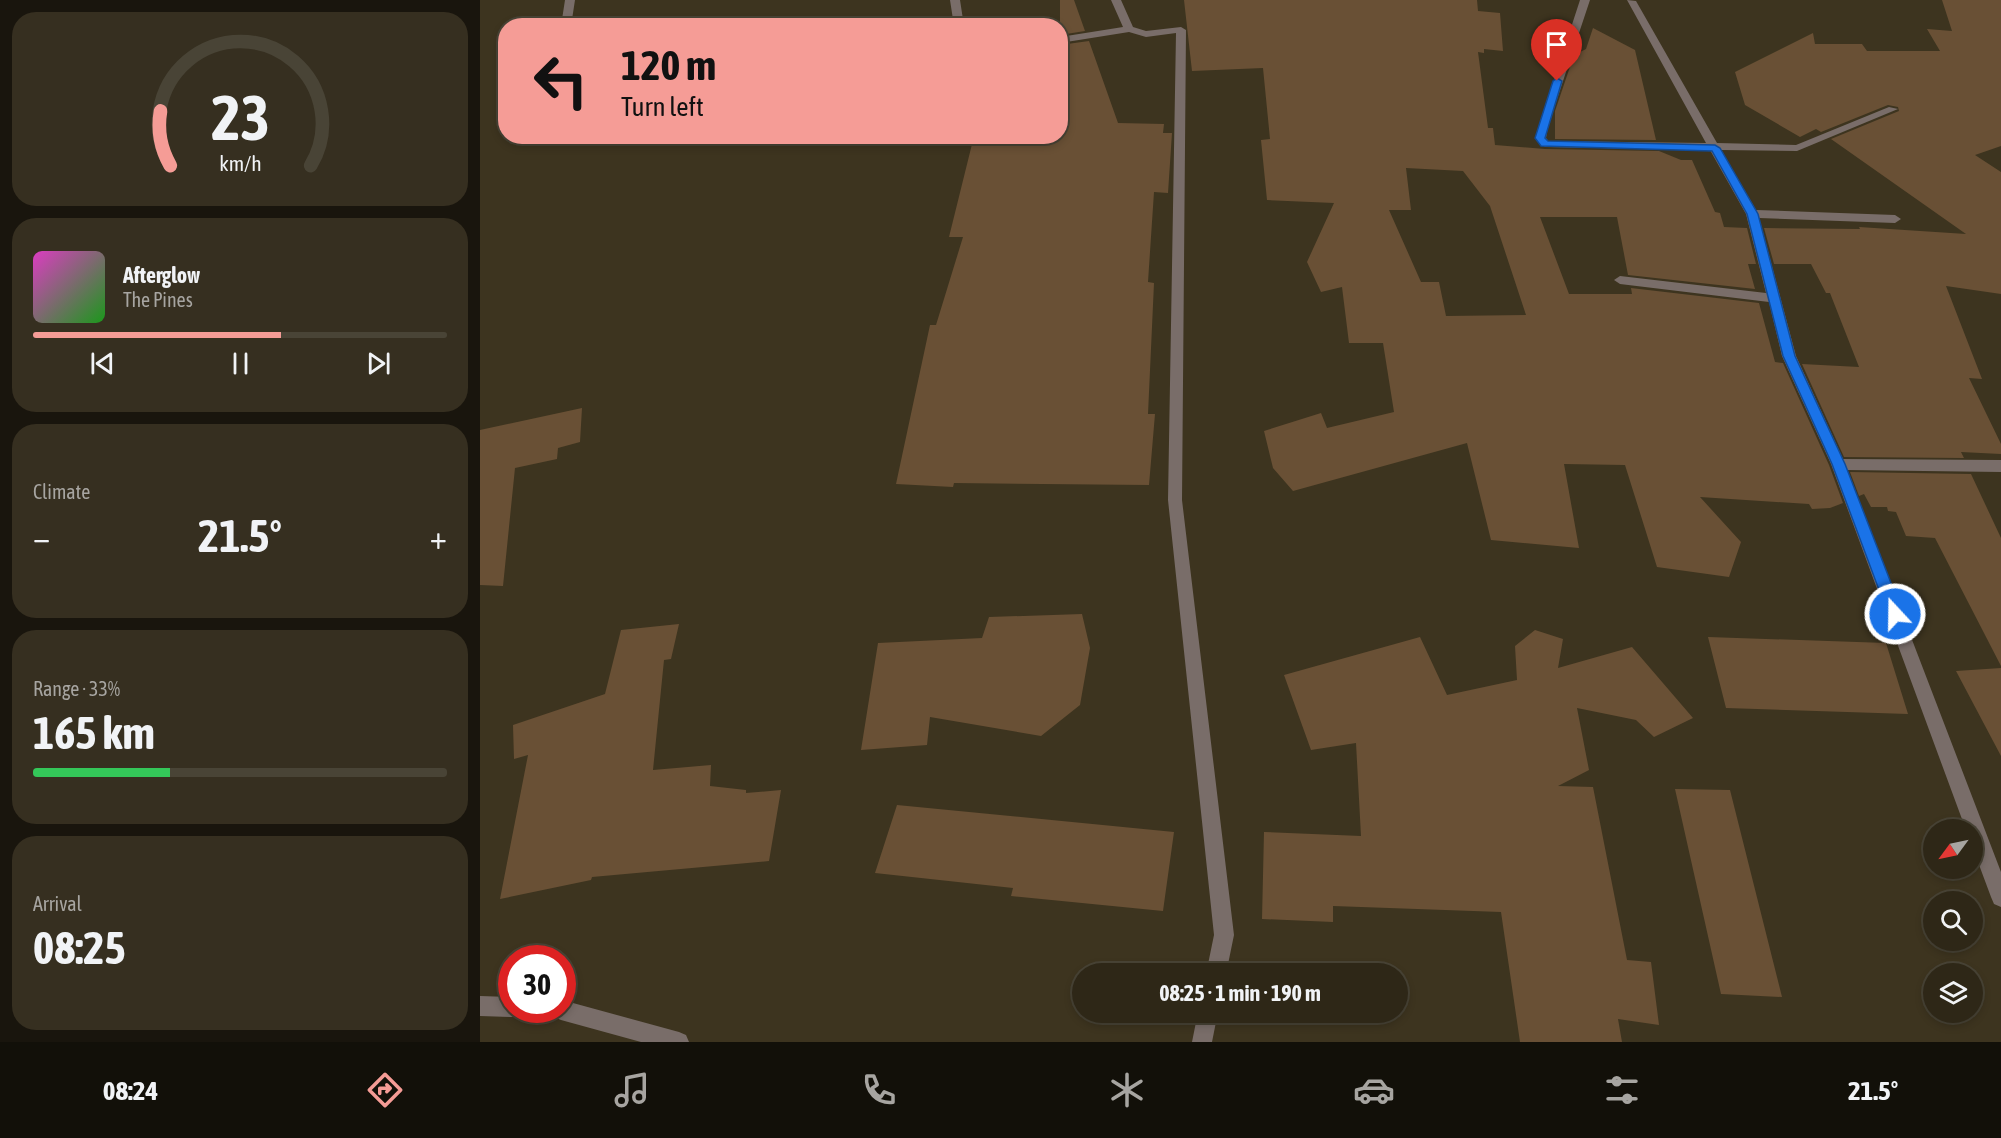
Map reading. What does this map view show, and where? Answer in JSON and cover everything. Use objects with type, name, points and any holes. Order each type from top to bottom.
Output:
[{"type":"street","points":[[567,18],[570,0]]},
{"type":"street","points":[[955,0],[958,18]]},
{"type":"street","points":[[1116,0],[1129,29]]},
{"type":"street","points":[[1585,0],[1543,126],[1540,138],[1545,144],[1797,148],[1893,110]]},
{"type":"street","points":[[1631,1],[1752,214],[1789,356],[1838,464],[2001,897]]},
{"type":"street","points":[[1068,39],[1129,29],[1146,34],[1181,30],[1175,500],[1224,935],[1218,963]]},
{"type":"street","points":[[1752,214],[1895,219]]},
{"type":"street","points":[[1620,280],[1774,298]]},
{"type":"street","points":[[1838,464],[2001,466]]},
{"type":"street","points":[[480,1006],[498,1007]]},
{"type":"street","points":[[576,1014],[679,1042]]},
{"type":"street","points":[[1202,1042],[1206,1023]]},
{"type":"building","points":[[1060,0],[1074,0],[1085,31],[1068,34],[1068,18],[1060,18]]},
{"type":"building","points":[[1184,0],[1477,0],[1478,11],[1500,13],[1503,51],[1484,49],[1484,53],[1478,52],[1488,128],[1493,128],[1495,145],[1545,149],[1659,151],[1681,160],[1692,160],[1715,212],[1720,213],[1724,227],[1747,228],[1756,264],[1748,264],[1755,289],[1628,275],[1617,217],[1540,217],[1569,294],[1632,294],[1631,288],[1759,303],[1775,362],[1783,363],[1829,465],[1843,503],[1830,508],[1812,509],[1809,504],[1700,497],[1741,542],[1729,577],[1657,567],[1625,465],[1564,464],[1579,548],[1491,540],[1467,443],[1293,491],[1273,468],[1264,431],[1321,413],[1327,428],[1394,412],[1383,343],[1349,343],[1342,287],[1321,292],[1307,262],[1334,203],[1267,200],[1261,140],[1270,139],[1263,68],[1192,71]],"holes":[[[1406,168],[1463,171],[1490,206],[1526,315],[1446,316],[1439,282],[1421,282],[1389,210],[1411,210]]]},
{"type":"building","points":[[1942,0],[2001,0],[2001,146],[1975,155],[2001,172],[2001,294],[1946,286],[1982,379],[1969,378],[2001,444],[2001,454],[1961,452],[1964,458],[1844,457],[1802,364],[1859,367],[1830,293],[1826,293],[1811,264],[1774,264],[1764,228],[1860,229],[1859,227],[1966,234],[1831,139],[1899,111],[1898,107],[1888,105],[1821,132],[1816,129],[1800,137],[1745,105],[1735,72],[1813,33],[1815,44],[1862,44],[1867,51],[1940,51],[1927,29],[1952,31]]},
{"type":"building","points":[[1593,28],[1635,50],[1656,140],[1555,139],[1555,111],[1574,55],[1586,49]]},
{"type":"building","points":[[1089,41],[1118,123],[1164,124],[1163,133],[1172,133],[1168,193],[1154,192],[1148,282],[1154,283],[1148,414],[1155,414],[1149,485],[954,483],[953,487],[896,484],[930,325],[936,325],[963,237],[949,237],[972,144],[1068,144],[1068,44]]},
{"type":"building","points":[[582,408],[580,442],[558,448],[557,459],[515,468],[503,586],[480,585],[480,430]]},
{"type":"building","points":[[1850,472],[1971,474],[2001,538],[2001,666],[1935,538],[1906,536],[1896,512],[1888,511],[1887,507],[1871,507],[1864,494],[1859,496]]},
{"type":"building","points":[[1082,614],[1090,648],[1080,705],[1041,736],[930,717],[927,745],[861,750],[878,643],[982,638],[989,617]]},
{"type":"building","points":[[679,624],[671,659],[664,660],[653,770],[711,765],[710,786],[746,790],[746,793],[781,790],[769,861],[592,877],[591,880],[500,899],[528,755],[514,759],[513,725],[605,694],[621,630]]},
{"type":"building","points":[[1535,630],[1563,639],[1558,668],[1632,647],[1693,718],[1654,737],[1636,720],[1577,708],[1589,770],[1558,786],[1593,787],[1627,960],[1651,962],[1659,1025],[1618,1019],[1622,1042],[1520,1042],[1501,912],[1333,906],[1333,922],[1262,919],[1264,832],[1361,836],[1356,743],[1311,750],[1284,675],[1420,637],[1447,695],[1517,680],[1515,646]]},
{"type":"building","points":[[1708,637],[1886,643],[1908,714],[1726,708]]},
{"type":"building","points":[[2001,668],[2001,756],[1956,671]]},
{"type":"building","points":[[1675,789],[1730,790],[1782,997],[1721,994]]},
{"type":"building","points":[[897,805],[1174,832],[1163,911],[1011,896],[1013,888],[875,873]]},
{"type":"route","points":[[1557,81],[1540,138],[1545,144],[1553,146],[1715,148],[1752,214],[1789,356],[1838,464],[1895,614]]}]
